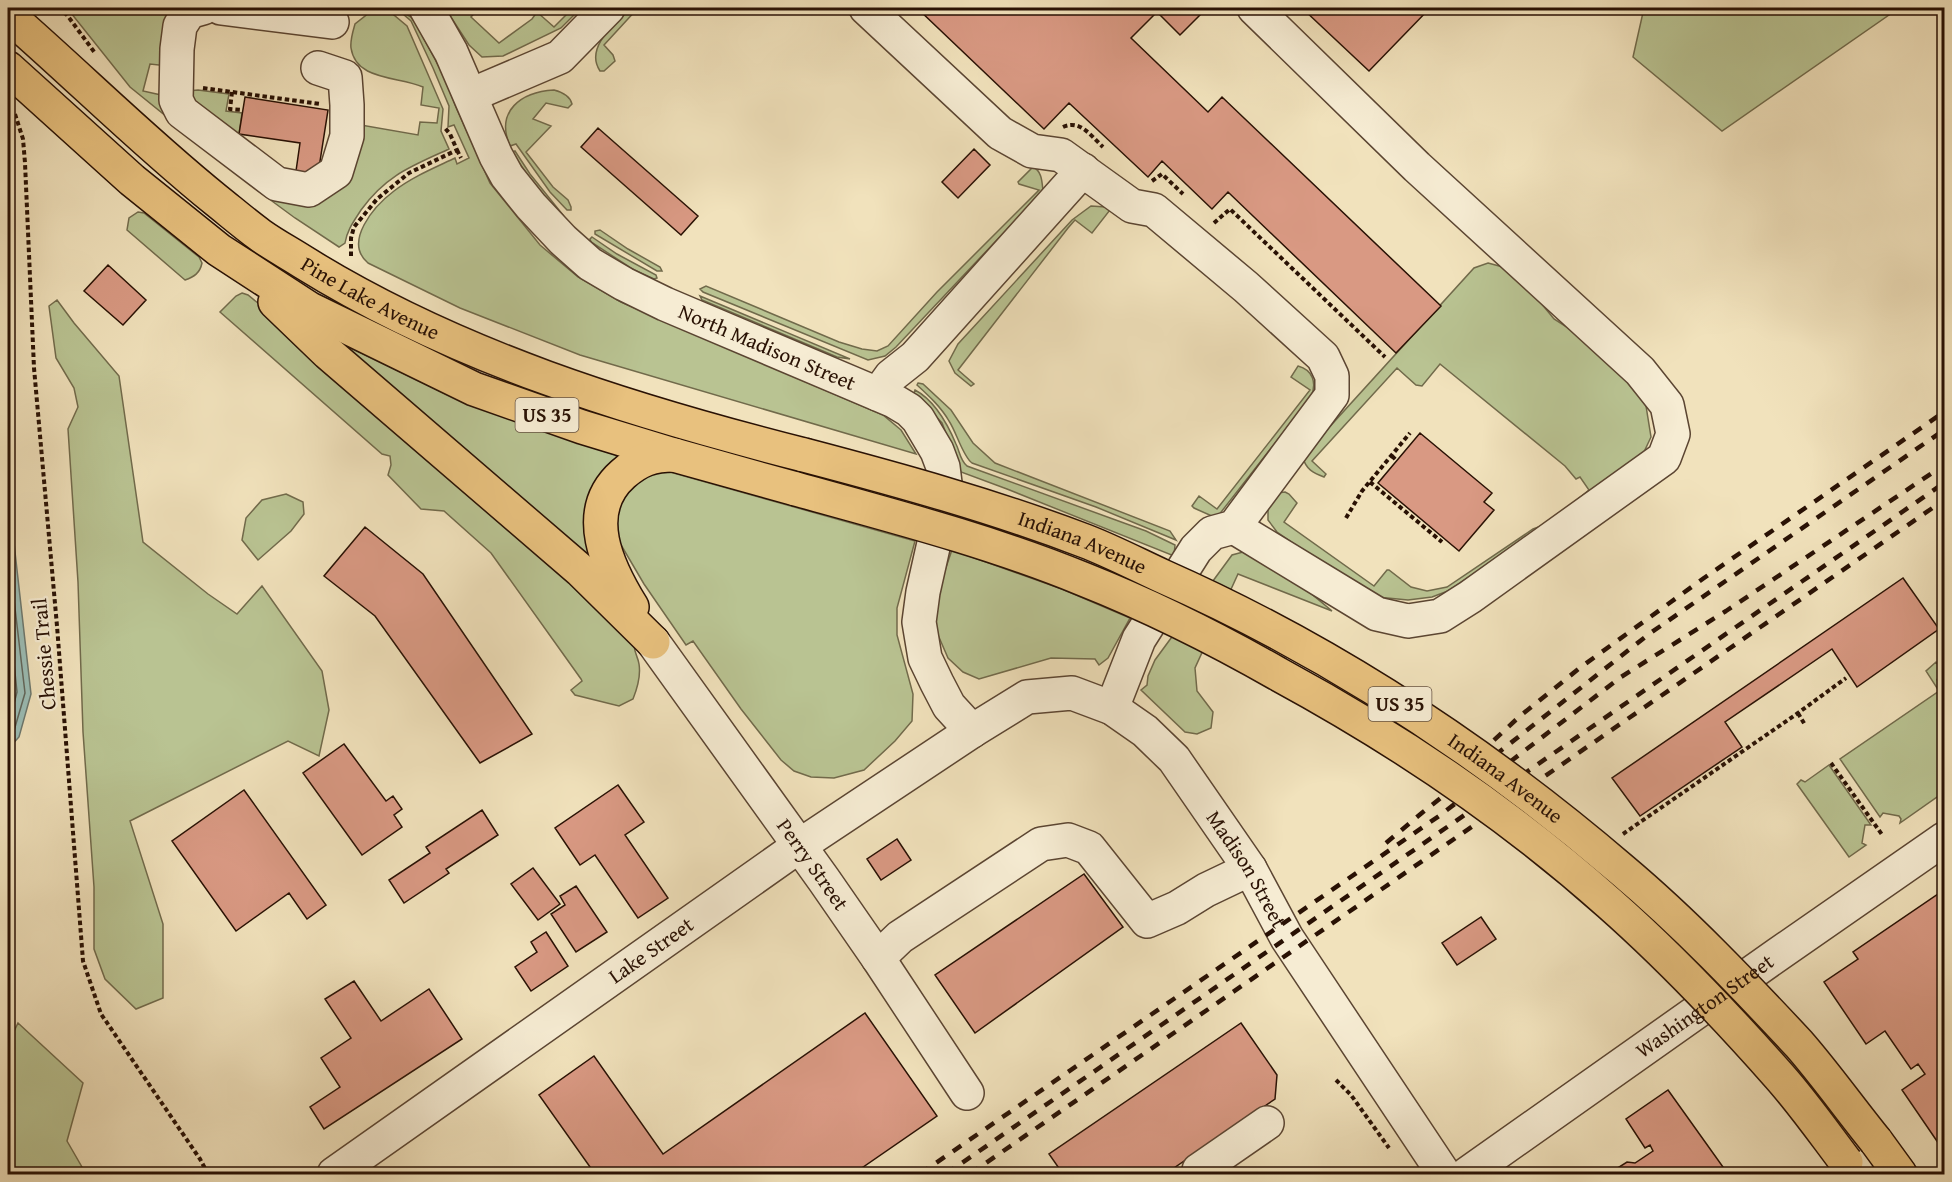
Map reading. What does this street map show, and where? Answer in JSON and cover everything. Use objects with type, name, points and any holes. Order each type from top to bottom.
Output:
[{"type":"main road","name":"Pine Lake Avenue","points":[[8,15],[194,183],[260,235],[338,283],[406,320],[482,354],[591,393],[703,429],[804,455]]},
{"type":"main road","name":"Pine Lake Avenue","points":[[8,68],[132,180],[219,250],[310,309],[474,389],[582,427],[796,489]]},
{"type":"main road","points":[[219,250],[328,353],[580,570],[653,642]]},
{"type":"main road","points":[[653,642],[615,578],[606,555],[600,527],[604,501],[616,480],[634,464],[656,455],[674,455]]},
{"type":"main road","name":"Indiana Avenue","points":[[804,455],[928,488],[1087,542],[1216,600],[1276,630],[1335,663],[1410,710],[1480,758],[1545,807],[1623,870],[1693,934],[1801,1046],[1900,1174]]},
{"type":"main road","name":"Indiana Avenue","points":[[796,489],[998,547],[1084,579],[1202,632],[1313,693],[1396,743],[1464,788],[1528,836],[1608,902],[1678,968],[1780,1078],[1850,1168]]},
{"type":"street","points":[[203,8],[189,12],[180,26],[175,84],[176,100],[182,112],[277,184],[309,190],[336,172],[347,136],[345,76],[318,68]]},
{"type":"street","points":[[221,8],[332,22]]},
{"type":"street","name":"North Madison Street","points":[[426,8],[451,52],[507,176],[563,240],[590,264],[665,304],[878,394],[909,410],[918,419],[937,451],[943,467],[945,483],[922,592],[920,622],[925,658],[949,706],[972,731]]},
{"type":"street","points":[[471,95],[560,57],[608,8]]},
{"type":"street","points":[[866,8],[1000,133],[1032,151],[1060,155],[1132,206],[1154,210],[1192,240],[1299,333],[1323,357],[1332,376],[1332,394],[1234,527],[1212,533],[1196,549],[1140,639],[1112,708]]},
{"type":"street","points":[[1234,527],[1377,614],[1408,621],[1440,616],[1664,458],[1673,434],[1667,405],[1640,370],[1418,167],[1254,8]]},
{"type":"street","points":[[878,394],[891,376],[915,357],[1083,170]]},
{"type":"street","name":"Perry Street","points":[[653,642],[743,769],[768,800],[878,958],[967,1093]]},
{"type":"street","name":"Madison Street","points":[[972,731],[1027,698],[1072,693],[1112,708],[1145,731],[1174,759],[1250,869],[1287,938],[1444,1174]]},
{"type":"street","name":"Lake Street","points":[[334,1174],[799,846],[972,731]]},
{"type":"street","name":"Washington Street","points":[[1467,1174],[1944,839]]},
{"type":"street","points":[[878,958],[900,938],[1041,844],[1068,840],[1089,848],[1146,921],[1177,908],[1206,890],[1250,869]]},
{"type":"street","points":[[1198,1173],[1267,1123]]},
{"type":"path","points":[[58,8],[67,15],[101,61]]},
{"type":"path","points":[[175,84],[347,109]]},
{"type":"path","points":[[232,92],[230,109],[243,110]]},
{"type":"path","name":"Chessie Trail","points":[[11,106],[23,139],[34,368],[83,962],[100,1014],[208,1174]]},
{"type":"path","points":[[445,128],[461,158]]},
{"type":"path","points":[[361,261],[351,256],[351,238],[354,227],[377,199],[409,173],[458,150]]},
{"type":"path","points":[[1346,518],[1362,491],[1410,434]]},
{"type":"path","points":[[1392,456],[1397,461]]},
{"type":"path","points":[[1370,482],[1442,542]]},
{"type":"path","points":[[1622,835],[1846,678]]},
{"type":"path","points":[[1798,713],[1805,725]]},
{"type":"path","points":[[1831,763],[1883,836]]},
{"type":"path","points":[[1336,1080],[1351,1095],[1391,1151]]},
{"type":"green space","points":[[67,8],[177,8],[168,66],[150,64],[143,91],[161,95],[287,196],[361,125],[418,135],[420,122],[437,123],[439,108],[421,105],[423,87],[369,72],[355,59],[351,45],[355,24],[369,13],[387,8],[407,26],[443,109],[441,131],[449,149],[400,173],[380,188],[361,210],[349,230],[345,243],[339,247],[261,193],[130,87]]},
{"type":"green space","points":[[396,8],[411,17],[416,24],[444,76],[490,183],[540,245],[578,277],[621,302],[883,415],[901,430],[916,454],[580,355],[460,308],[368,263],[361,254],[360,235],[370,215],[378,206],[401,186],[423,173],[455,158],[457,164],[469,158],[454,125],[448,127],[449,106],[411,21]]},
{"type":"green space","points":[[445,8],[463,10],[479,8],[471,17],[499,43],[532,19],[537,12],[554,27],[573,8],[581,8],[561,28],[503,56],[482,57],[469,45]]},
{"type":"green space","points":[[631,8],[638,8],[604,45],[615,61],[604,71],[600,71],[596,62],[599,44],[610,28]]},
{"type":"green space","points":[[1644,8],[1899,8],[1722,131],[1633,57]]},
{"type":"green space","points":[[554,90],[565,95],[572,104],[568,108],[546,103],[533,119],[551,126],[526,152],[553,187],[568,200],[571,210],[567,210],[550,192],[516,144],[510,146],[506,134],[506,123],[514,106],[531,95]]},
{"type":"green space","points":[[188,91],[229,94],[226,111],[242,113],[239,134],[201,112]]},
{"type":"green space","points":[[515,151],[563,215],[560,215],[530,179],[512,152]]},
{"type":"green space","points":[[1033,167],[1040,174],[1043,191],[885,356],[868,360],[700,289],[706,286],[839,342],[877,351],[888,346],[937,292],[1039,190],[1018,182]]},
{"type":"green space","points":[[1091,206],[1106,207],[1110,210],[1092,233],[1075,220],[958,370],[974,384],[971,386],[955,373],[949,361],[958,344],[1072,220]]},
{"type":"green space","points":[[138,212],[144,213],[199,257],[202,263],[196,274],[185,280],[127,230],[129,218]]},
{"type":"green space","points":[[600,230],[660,267],[662,271],[657,271],[595,234],[595,231]]},
{"type":"green space","points":[[592,237],[617,254],[656,275],[657,278],[654,279],[634,270],[591,242]]},
{"type":"green space","points":[[1488,263],[1514,270],[1554,319],[1587,340],[1636,388],[1646,406],[1651,437],[1643,454],[1562,512],[1589,490],[1580,477],[1576,479],[1565,466],[1440,364],[1422,386],[1416,385],[1397,368],[1312,461],[1326,474],[1324,477],[1310,470],[1304,462],[1304,455],[1474,268]]},
{"type":"green space","points":[[242,293],[264,308],[570,575],[634,645],[639,662],[639,673],[633,699],[619,706],[575,695],[571,690],[582,681],[581,679],[491,553],[444,511],[421,509],[388,475],[391,465],[390,456],[382,454],[220,312]]},
{"type":"green space","points":[[700,296],[850,359],[837,357],[702,300]]},
{"type":"green space","points":[[57,300],[119,376],[143,542],[237,614],[262,586],[322,671],[329,710],[319,756],[288,741],[130,821],[163,924],[163,998],[136,1009],[105,979],[94,949],[94,887],[83,732],[78,582],[68,429],[78,407],[74,388],[56,358],[49,306]]},
{"type":"green space","points":[[339,342],[446,394],[616,455],[597,564]]},
{"type":"green space","points":[[1298,366],[1307,371],[1312,378],[1314,387],[1311,397],[1218,516],[1214,517],[1194,508],[1192,506],[1199,496],[1217,509],[1310,390],[1291,377]]},
{"type":"green space","points":[[918,383],[923,384],[951,410],[973,443],[995,463],[1170,531],[1176,540],[1096,507],[972,463],[946,416],[917,385]]},
{"type":"green space","points":[[915,390],[928,400],[945,421],[961,459],[967,466],[1146,531],[1175,545],[1174,556],[961,472],[942,423],[914,393]]},
{"type":"green space","points":[[653,471],[670,472],[915,541],[897,608],[897,635],[913,694],[912,721],[895,741],[864,770],[834,778],[811,777],[794,771],[781,760],[741,709],[693,641],[686,645],[644,584],[614,533],[616,504],[632,483]]},
{"type":"green space","points":[[1285,492],[1297,503],[1284,522],[1374,586],[1389,570],[1411,587],[1427,591],[1447,587],[1533,529],[1541,526],[1543,528],[1448,591],[1432,597],[1408,600],[1377,597],[1357,587],[1277,532],[1268,520],[1268,508],[1277,493]]},
{"type":"green space","points":[[286,494],[303,502],[304,514],[291,531],[258,560],[242,540],[246,518],[262,500]]},
{"type":"green space","points":[[955,541],[964,544],[966,555],[1062,589],[1130,618],[1108,658],[1099,665],[1095,659],[1051,658],[979,679],[963,672],[948,658],[935,628],[940,585]]},
{"type":"green space","points":[[1243,552],[1279,570],[1332,611],[1238,574],[1195,668],[1197,691],[1213,712],[1211,728],[1197,734],[1185,732],[1141,690],[1147,685],[1155,660],[1232,555]]},
{"type":"green space","points":[[1936,662],[1944,673],[1937,680],[1944,688],[1944,792],[1900,823],[1899,816],[1883,813],[1880,817],[1840,759],[1939,691],[1926,671]]},
{"type":"green space","points":[[1829,765],[1871,825],[1865,825],[1862,843],[1866,845],[1849,857],[1797,784],[1801,780],[1805,782]]},
{"type":"green space","points":[[18,1023],[83,1083],[67,1141],[86,1174],[8,1174],[8,1044]]},
{"type":"water","points":[[8,148],[11,178],[13,308],[8,441]]},
{"type":"water","points":[[8,490],[31,694],[19,737],[8,749]]},
{"type":"building","points":[[917,8],[1207,8],[1180,35],[1157,12],[1131,38],[1208,112],[1222,97],[1441,306],[1396,353],[1228,192],[1212,209],[1162,161],[1148,177],[1069,103],[1044,129]]},
{"type":"building","points":[[1302,8],[1430,8],[1369,71]]},
{"type":"building","points":[[245,97],[328,110],[318,174],[296,171],[300,143],[239,134]]},
{"type":"building","points":[[598,128],[698,216],[681,235],[581,147]]},
{"type":"building","points":[[974,149],[990,165],[958,198],[942,182]]},
{"type":"building","points":[[108,265],[146,300],[123,325],[84,291]]},
{"type":"building","points":[[1420,433],[1492,493],[1484,502],[1494,510],[1459,551],[1378,483]]},
{"type":"building","points":[[365,527],[423,574],[532,734],[480,763],[375,616],[324,576]]},
{"type":"building","points":[[1903,578],[1939,629],[1857,687],[1832,649],[1725,722],[1742,747],[1640,816],[1612,778]]},
{"type":"building","points":[[344,744],[386,801],[393,796],[402,809],[394,815],[402,827],[362,855],[303,773]]},
{"type":"building","points":[[618,785],[644,822],[625,835],[668,898],[638,918],[595,855],[580,865],[555,828]]},
{"type":"building","points":[[244,790],[326,905],[307,919],[289,893],[236,931],[172,841]]},
{"type":"building","points":[[482,810],[498,835],[446,869],[449,873],[404,903],[389,880],[430,853],[426,847]]},
{"type":"building","points":[[897,839],[911,860],[881,880],[867,859]]},
{"type":"building","points":[[533,868],[560,904],[538,920],[511,884]]},
{"type":"building","points":[[1084,874],[1123,927],[975,1033],[935,975]]},
{"type":"building","points":[[576,886],[607,932],[576,952],[551,914],[565,905],[560,896]]},
{"type":"building","points":[[1944,890],[1944,1144],[1941,1147],[1902,1090],[1925,1074],[1918,1064],[1911,1069],[1885,1031],[1866,1044],[1824,982],[1858,959],[1853,952]]},
{"type":"building","points":[[1481,917],[1496,939],[1457,965],[1442,943]]},
{"type":"building","points":[[546,932],[568,966],[531,991],[515,967],[537,952],[531,942]]},
{"type":"building","points":[[354,981],[381,1021],[429,989],[462,1039],[324,1129],[310,1107],[340,1087],[321,1058],[351,1038],[325,999]]},
{"type":"building","points":[[865,1013],[937,1116],[853,1174],[595,1174],[539,1095],[594,1056],[663,1154]]},
{"type":"building","points":[[1241,1023],[1277,1075],[1275,1099],[1165,1174],[1063,1174],[1049,1154]]},
{"type":"building","points":[[1668,1090],[1728,1174],[1608,1174],[1627,1162],[1635,1163],[1653,1151],[1650,1145],[1645,1148],[1626,1119]]},
{"type":"railway","points":[[1450,781],[1520,716],[1581,667],[1704,578],[1944,412]]},
{"type":"railway","points":[[1386,843],[1649,634],[1944,430]]},
{"type":"railway","points":[[920,1174],[1439,816],[1621,677],[1726,611],[1944,465]]},
{"type":"railway","points":[[946,1174],[1944,483]]},
{"type":"railway","points":[[970,1174],[1944,500]]}]
